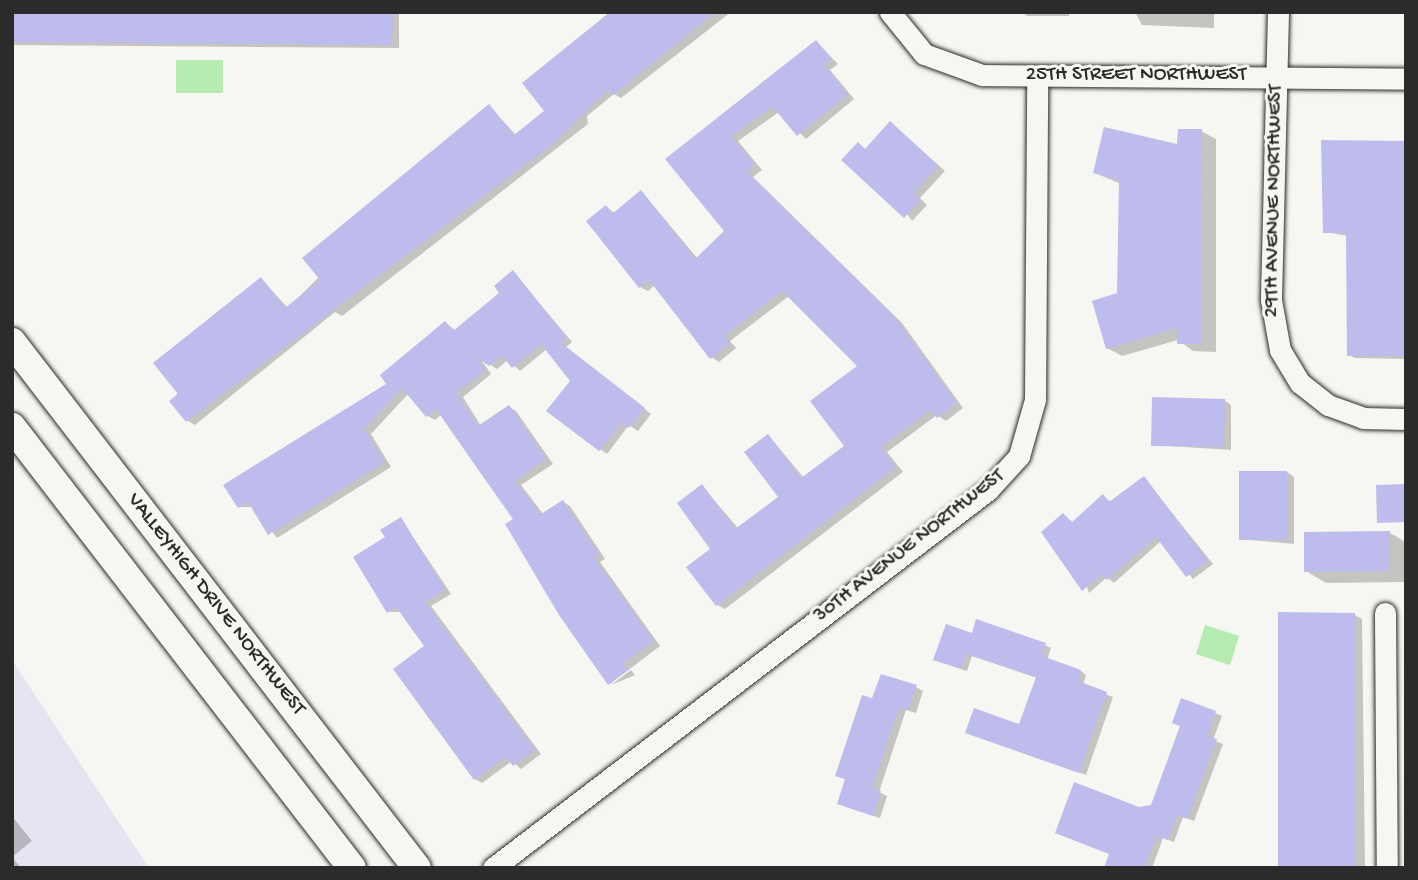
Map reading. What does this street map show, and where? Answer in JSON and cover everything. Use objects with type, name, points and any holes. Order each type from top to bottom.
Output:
[{"type":"main road","name":"VALLEYHIGH DRIVE NORTHWEST","points":[[12,342],[417,868]]},
{"type":"main road","points":[[12,427],[352,868]]},
{"type":"street","name":"25TH STREET NORTHWEST","points":[[890,12],[943,66],[982,75],[1406,79]]},
{"type":"street","name":"29TH AVENUE NORTHWEST","points":[[1278,12],[1272,320],[1279,350],[1300,383],[1349,415],[1406,419]]},
{"type":"street","name":"30TH AVENUE NORTHWEST","points":[[494,868],[970,505],[1019,456],[1035,400],[1037,76]]},
{"type":"street","points":[[1385,613],[1396,730],[1387,868]]},
{"type":"shaded area","points":[[12,660],[149,868],[12,868]]},
{"type":"green space","points":[[176,60],[223,60],[223,93],[176,93]]},
{"type":"green space","points":[[1205,625],[1239,636],[1230,665],[1196,654]]},
{"type":"building","points":[[12,12],[393,12],[392,45],[12,42]]},
{"type":"building","points":[[610,12],[716,12],[613,95],[608,89],[555,142],[186,422],[169,401],[178,394],[153,363],[261,277],[285,308],[320,280],[302,258],[489,104],[514,135],[544,111],[522,83]]},
{"type":"building","points":[[816,40],[832,59],[824,65],[848,94],[797,136],[773,107],[731,136],[755,165],[747,172],[894,316],[957,403],[937,418],[931,410],[881,447],[896,467],[716,606],[686,567],[710,549],[677,503],[702,484],[735,529],[778,497],[744,452],[768,434],[801,478],[844,446],[810,401],[857,366],[782,291],[724,336],[730,343],[710,359],[649,280],[639,288],[586,221],[606,205],[612,214],[641,190],[695,259],[724,231],[665,159]]},
{"type":"building","points":[[890,121],[939,166],[914,193],[921,200],[904,218],[841,160],[858,142],[865,149]]},
{"type":"building","points":[[1104,127],[1177,144],[1178,129],[1202,129],[1201,344],[1177,344],[1177,328],[1106,349],[1092,301],[1117,293],[1119,180],[1093,173]]},
{"type":"building","points":[[1321,140],[1406,141],[1406,356],[1347,356],[1346,233],[1323,233]]},
{"type":"building","points":[[513,270],[566,337],[560,342],[645,408],[629,428],[622,422],[599,451],[546,411],[570,381],[541,344],[512,368],[502,356],[489,366],[475,356],[485,370],[456,393],[478,426],[509,405],[546,459],[515,481],[541,514],[563,500],[599,555],[594,558],[654,641],[623,663],[628,670],[608,685],[559,615],[505,524],[513,519],[436,409],[426,417],[402,388],[364,429],[385,462],[268,535],[248,502],[238,508],[223,485],[386,384],[380,375],[445,321],[453,331],[499,293],[494,286]]},
{"type":"building","points":[[1152,397],[1225,399],[1224,447],[1151,446]]},
{"type":"building","points":[[1239,471],[1287,471],[1287,540],[1239,540]]},
{"type":"building","points":[[1144,476],[1208,561],[1186,577],[1156,537],[1107,580],[1102,574],[1082,591],[1041,532],[1063,513],[1072,522],[1103,494],[1109,502]]},
{"type":"building","points":[[1406,484],[1406,522],[1377,523],[1376,485]]},
{"type":"building","points":[[401,517],[445,590],[425,602],[535,750],[513,766],[506,757],[474,780],[393,669],[424,646],[396,607],[387,613],[353,557],[385,537],[380,530]]},
{"type":"building","points":[[1390,531],[1390,571],[1304,572],[1304,532]]},
{"type":"building","points":[[1278,612],[1355,613],[1355,868],[1278,868]]},
{"type":"building","points":[[976,619],[1046,643],[1042,656],[1081,670],[1078,681],[1107,692],[1079,773],[965,733],[974,708],[1019,724],[1036,677],[966,654],[961,669],[933,660],[946,624],[972,633]]},
{"type":"building","points":[[881,674],[917,685],[908,710],[899,707],[872,788],[881,791],[873,816],[837,804],[845,779],[835,776],[862,695],[872,698]]},
{"type":"building","points":[[1181,698],[1216,711],[1207,736],[1217,739],[1187,819],[1177,815],[1168,840],[1157,836],[1144,868],[1104,868],[1109,854],[1055,833],[1074,782],[1139,807],[1151,805],[1180,726],[1172,723]]}]
